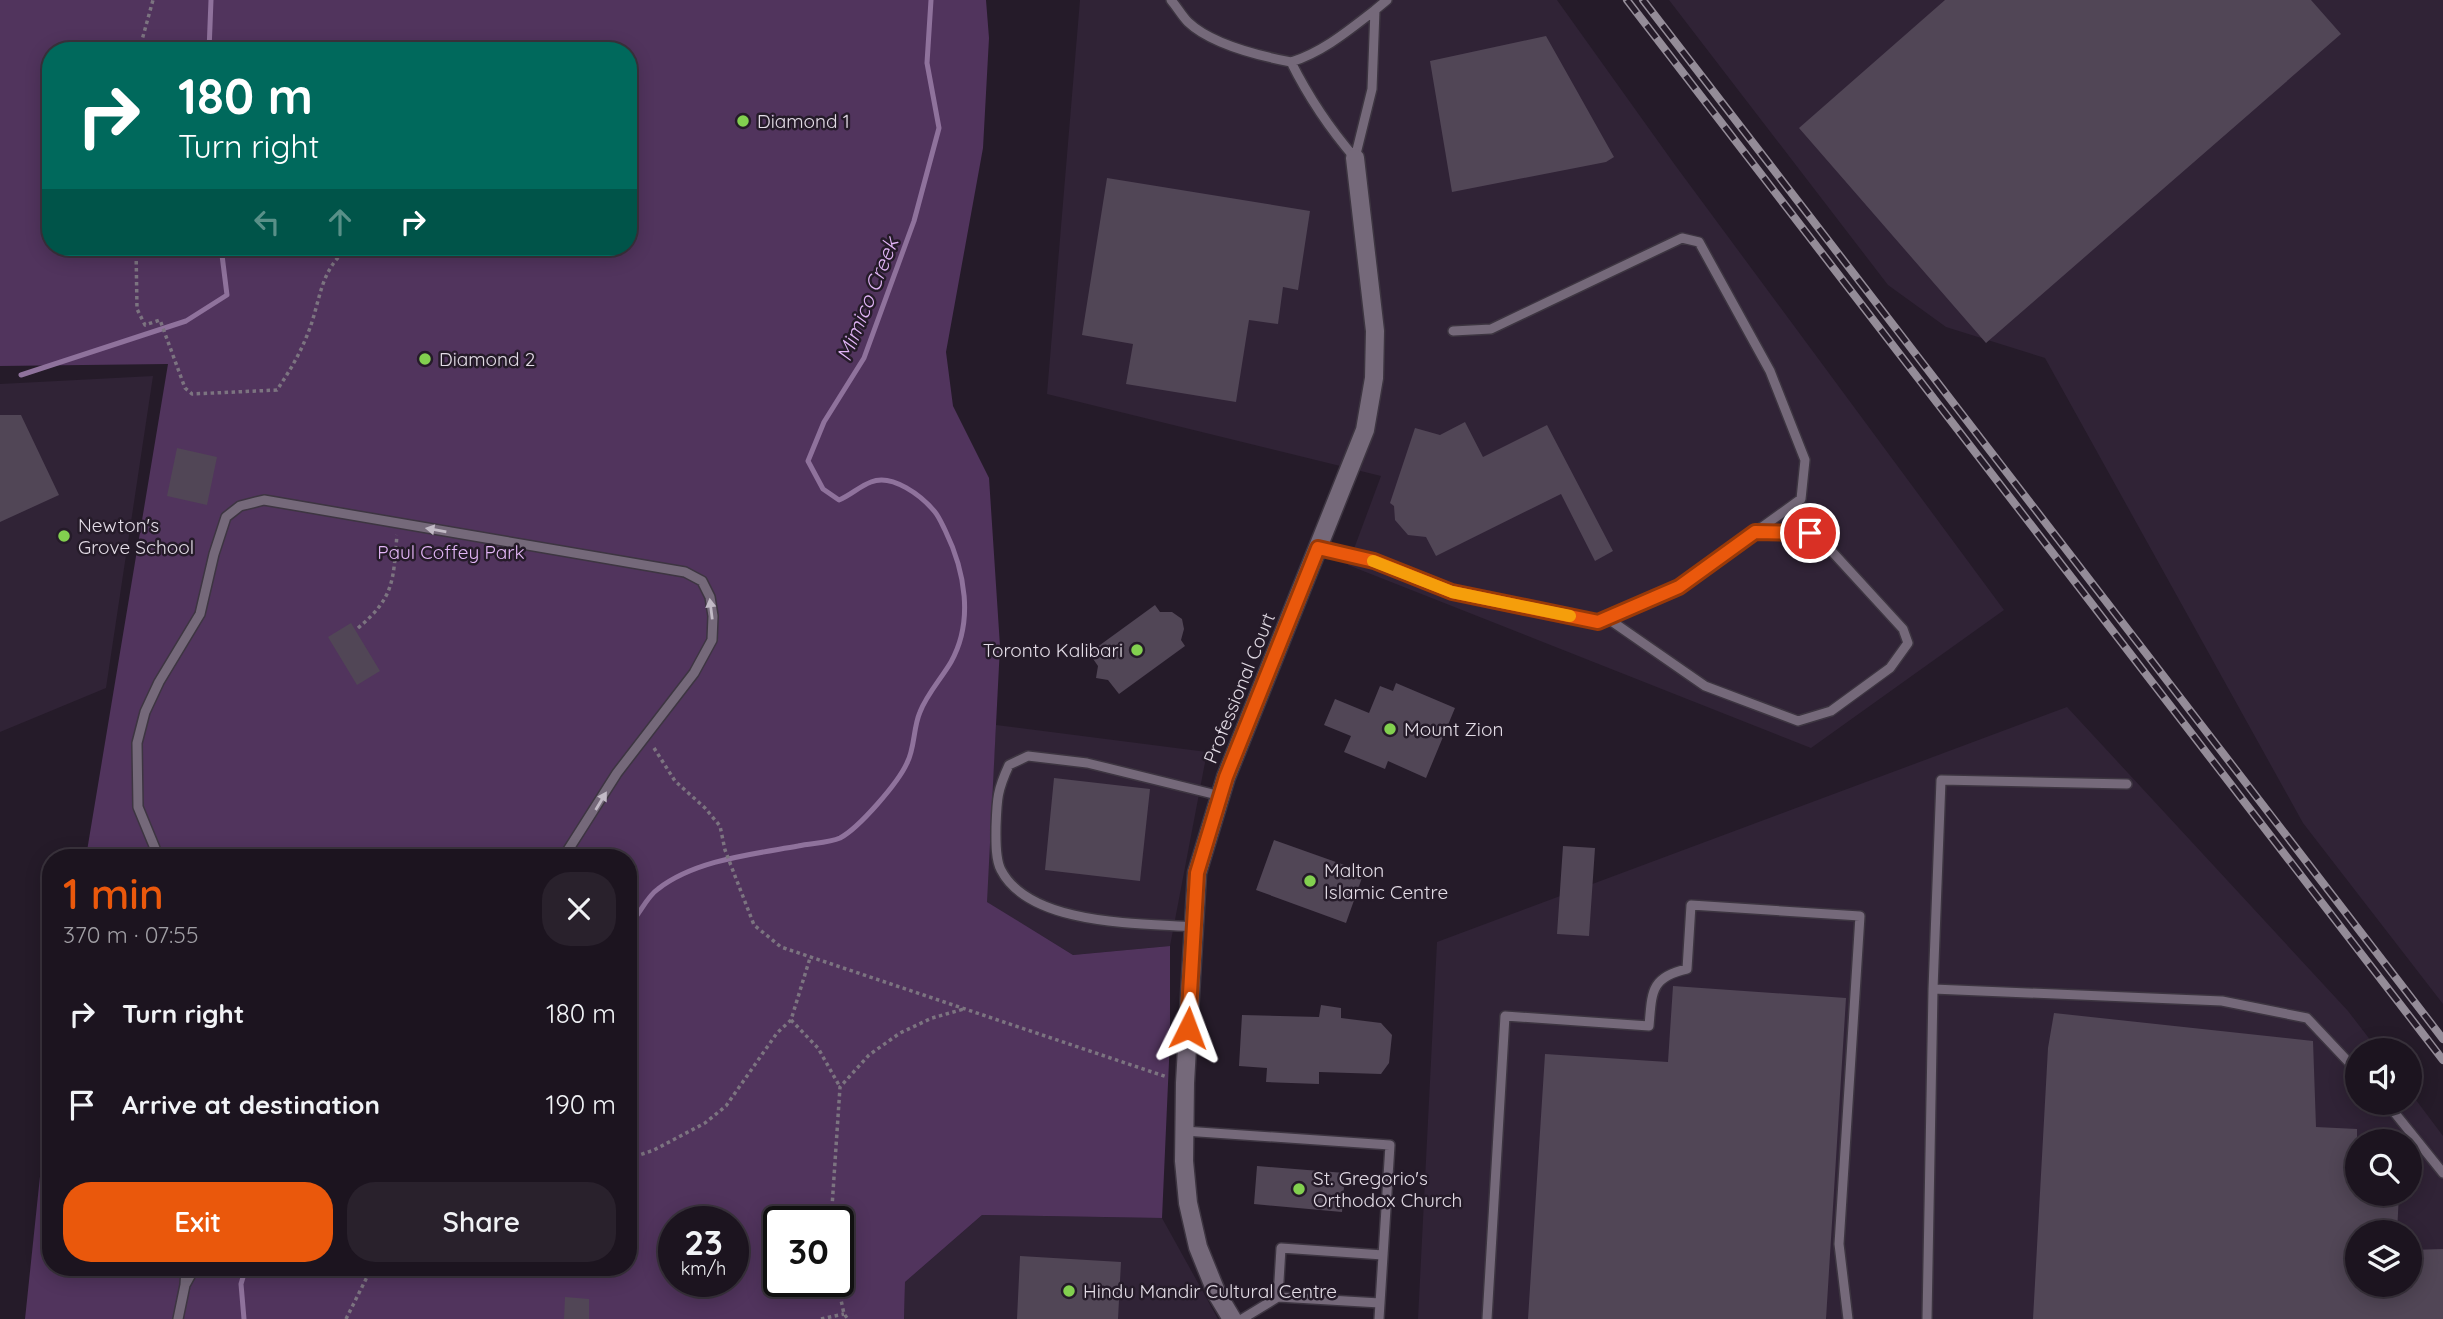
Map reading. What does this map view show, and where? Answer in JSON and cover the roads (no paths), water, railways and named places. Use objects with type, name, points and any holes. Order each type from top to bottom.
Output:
[{"type":"street","name":"Professional Court","points":[[1232,1319],[1217,1294],[1198,1247],[1188,1203],[1184,1131],[1185,1083],[1197,873],[1221,796],[1364,430],[1374,378],[1374,331],[1355,158]]},
{"type":"lane","points":[[1171,0],[1188,23],[1201,32],[1227,45],[1291,62],[1315,52],[1341,36],[1387,0]]},
{"type":"lane","points":[[1355,158],[1372,89],[1375,9]]},
{"type":"lane","points":[[1291,62],[1327,126],[1355,158]]},
{"type":"lane","points":[[1318,548],[1374,561],[1452,592],[1598,622],[1679,587],[1801,499],[1805,460],[1770,371],[1699,242],[1682,238],[1491,329],[1453,331]]},
{"type":"lane","points":[[155,849],[138,807],[137,743],[145,712],[159,681],[200,614],[226,517],[240,506],[264,500],[685,572],[702,581],[710,597],[713,616],[712,640],[694,673],[617,773],[569,849]]},
{"type":"lane","points":[[1607,618],[1706,686],[1798,721],[1831,711],[1890,668],[1908,643],[1903,629],[1826,545],[1810,533],[1755,532]]},
{"type":"lane","points":[[1194,927],[1111,921],[1057,912],[1019,891],[1000,869],[996,837],[997,792],[1009,765],[1028,756],[1087,762],[1221,796]]},
{"type":"lane","points":[[1927,1319],[1933,989],[1941,780],[2127,785]]},
{"type":"lane","points":[[1487,1319],[1505,1016],[1649,1026],[1653,992],[1657,983],[1674,972],[1687,969],[1691,905],[1860,916],[1839,1244],[1848,1319]]},
{"type":"lane","points":[[1933,989],[2222,1001],[2307,1018],[2345,1058]]},
{"type":"lane","points":[[2396,1115],[2443,1173]]},
{"type":"lane","points":[[1184,1131],[1390,1145],[1379,1319]]},
{"type":"lane","points":[[1278,1297],[1281,1248],[1384,1255]]},
{"type":"lane","points":[[178,1319],[186,1276]]},
{"type":"lane","points":[[185,1285],[190,1276]]},
{"type":"lane","points":[[1242,1319],[1278,1297],[1380,1303]]},
{"type":"waterway","points":[[209,42],[211,0]]},
{"type":"waterway","name":"Mimico Creek","points":[[637,915],[654,892],[689,871],[744,855],[831,841],[848,833],[877,804],[902,772],[910,757],[923,705],[951,662],[958,646],[963,630],[962,579],[952,546],[935,512],[915,493],[888,481],[871,482],[839,500],[823,489],[808,461],[824,422],[864,358],[914,221],[939,128],[927,63],[931,0]]},
{"type":"waterway","points":[[21,375],[186,321],[227,295],[222,256]]},
{"type":"waterway","name":"Mimico Creek","points":[[243,1276],[241,1284],[244,1319]]},
{"type":"railway","points":[[1627,0],[2443,1060]]},
{"type":"railway","points":[[1643,0],[2443,1039]]},
{"type":"place","name":"Diamond 1","points":[[743,121]]},
{"type":"place","name":"Diamond 2","points":[[425,359]]},
{"type":"place","name":"Newton's Grove School","points":[[64,536]]},
{"type":"place","name":"Toronto Kalibari","points":[[1137,650]]},
{"type":"place","name":"Mount Zion","points":[[1390,729]]},
{"type":"place","name":"Malton Islamic Centre","points":[[1310,881]]},
{"type":"place","name":"St. Gregorio's Orthodox Church","points":[[1299,1189]]},
{"type":"place","name":"Hindu Mandir Cultural Centre","points":[[1069,1291]]},
{"type":"park label","name":"Paul Coffey Park","points":[[451,552]]}]
